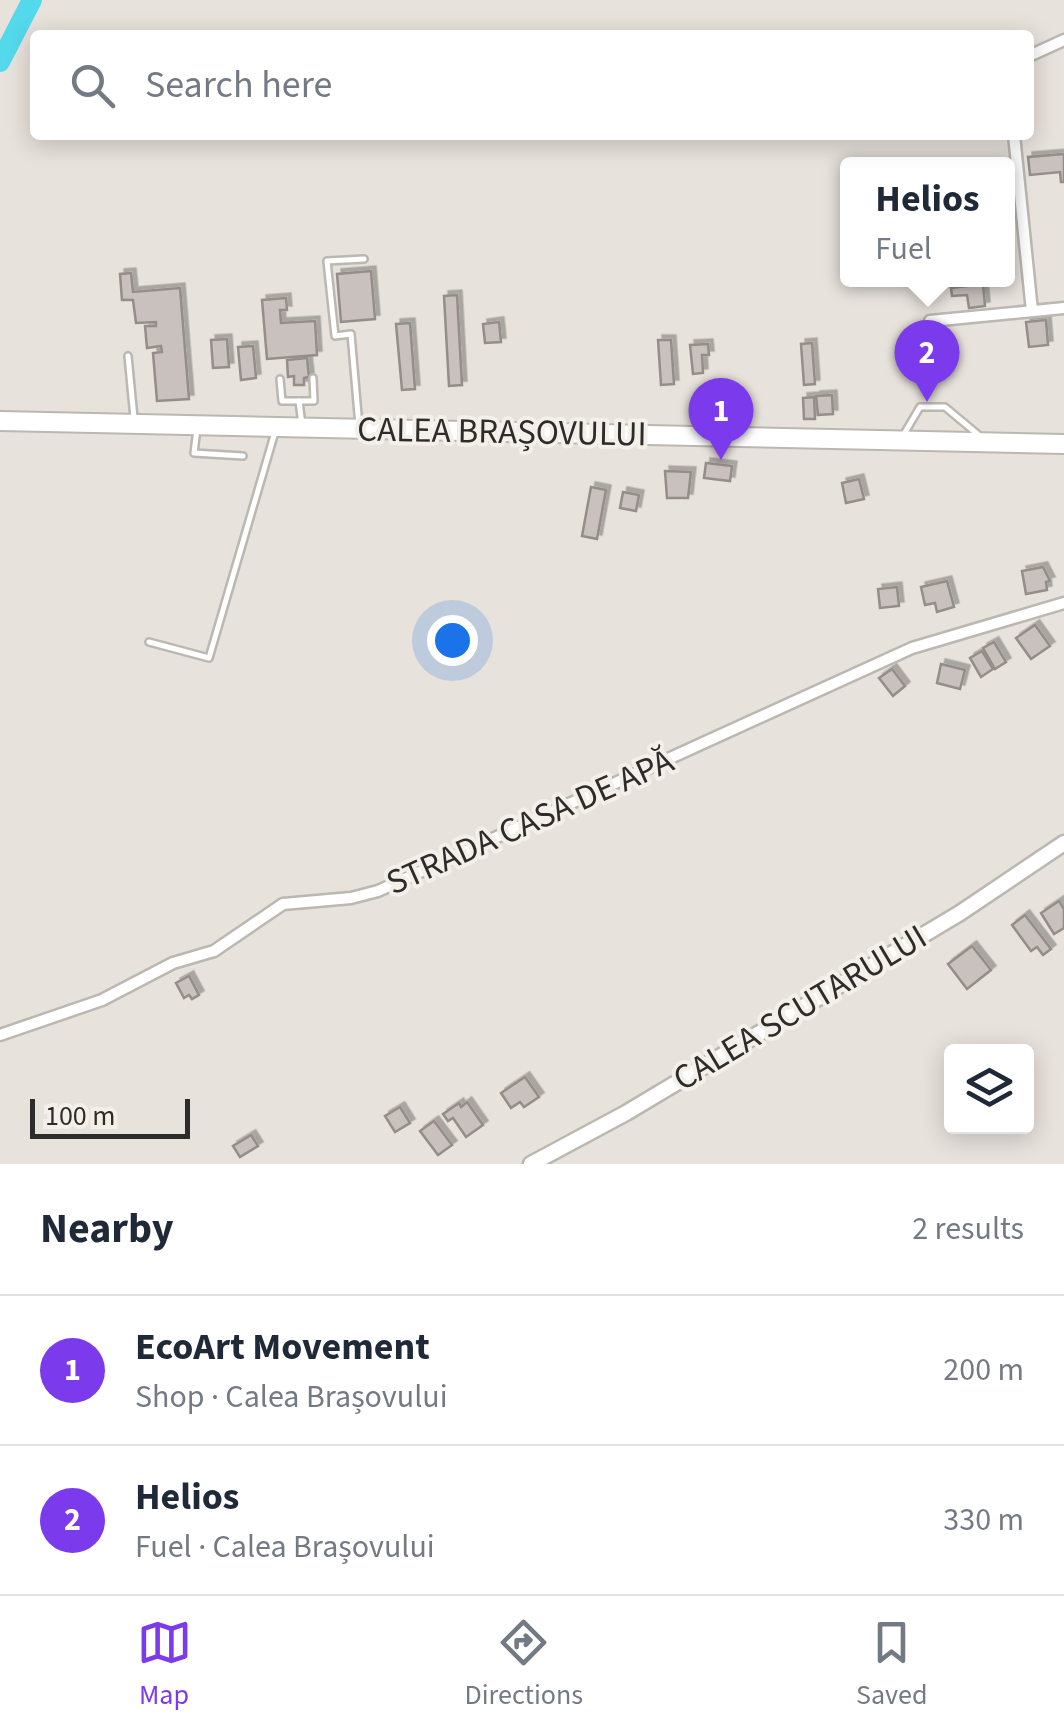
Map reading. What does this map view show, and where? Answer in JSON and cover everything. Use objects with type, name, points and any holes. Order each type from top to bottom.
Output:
[{"type":"highway","name":"CALEA BRAȘOVULUI","points":[[0,421],[1064,444]]},
{"type":"main road","name":"CALEA SCUTARULUI","points":[[530,1164],[626,1113],[960,913],[1064,843]]},
{"type":"street","points":[[1034,54],[1064,40]]},
{"type":"street","points":[[1015,140],[1032,310]]},
{"type":"street","points":[[930,321],[1064,308]]},
{"type":"street","name":"STRADA CASA DE APĂ","points":[[0,1035],[102,1000],[172,963],[214,951],[283,904],[352,898],[378,891],[912,648],[1064,603]]},
{"type":"lane","points":[[359,429],[350,334],[335,336],[327,262],[364,259]]},
{"type":"lane","points":[[128,356],[135,424]]},
{"type":"lane","points":[[280,379],[282,401],[299,402],[314,401],[312,378]]},
{"type":"lane","points":[[299,402],[302,428]]},
{"type":"lane","points":[[901,440],[920,407],[945,406],[988,442]]},
{"type":"lane","points":[[197,426],[194,453],[242,456]]},
{"type":"lane","points":[[149,642],[208,658],[277,428]]},
{"type":"building","points":[[1064,154],[1064,182],[1060,172],[1030,175],[1028,157]]},
{"type":"building","points":[[371,271],[375,319],[341,322],[337,274]]},
{"type":"building","points":[[131,273],[133,292],[180,288],[189,399],[157,401],[153,353],[162,352],[161,346],[147,348],[145,326],[156,326],[156,322],[136,323],[133,300],[122,300],[120,274]]},
{"type":"building","points":[[983,287],[985,306],[969,308],[967,295],[952,296],[951,288]]},
{"type":"building","points":[[457,295],[462,385],[449,386],[444,296]]},
{"type":"building","points":[[286,298],[287,310],[280,310],[281,323],[315,321],[317,355],[267,359],[262,300]]},
{"type":"building","points":[[1046,320],[1048,345],[1029,347],[1026,322]]},
{"type":"building","points":[[499,322],[501,342],[485,343],[483,324]]},
{"type":"building","points":[[410,323],[415,389],[402,390],[396,324]]},
{"type":"building","points":[[227,339],[229,367],[213,368],[211,340]]},
{"type":"building","points":[[658,340],[671,340],[674,384],[661,385]]},
{"type":"building","points":[[812,343],[815,384],[804,385],[801,344]]},
{"type":"building","points":[[708,344],[709,355],[702,355],[703,373],[693,374],[690,345]]},
{"type":"building","points":[[253,346],[256,378],[241,380],[238,347]]},
{"type":"building","points":[[307,358],[309,377],[304,378],[304,385],[294,385],[294,376],[288,377],[287,360]]},
{"type":"building","points":[[832,395],[833,414],[818,415],[816,396]]},
{"type":"building","points":[[814,397],[815,419],[804,419],[803,398]]},
{"type":"building","points":[[706,463],[732,466],[730,481],[704,478]]},
{"type":"building","points":[[665,471],[691,472],[688,498],[667,498]]},
{"type":"building","points":[[859,479],[864,499],[846,503],[842,483]]},
{"type":"building","points":[[591,487],[606,490],[597,539],[582,536]]},
{"type":"building","points":[[623,492],[639,495],[636,511],[620,508]]},
{"type":"building","points":[[1043,567],[1050,581],[1046,582],[1047,590],[1026,594],[1022,571]]},
{"type":"building","points":[[947,581],[954,607],[937,612],[935,603],[925,605],[921,587]]},
{"type":"building","points":[[897,587],[899,606],[880,608],[878,589]]},
{"type":"building","points":[[1035,625],[1050,646],[1031,659],[1016,638]]},
{"type":"building","points":[[994,642],[1006,662],[995,669],[983,648]]},
{"type":"building","points":[[982,651],[993,669],[981,677],[970,658]]},
{"type":"building","points":[[941,664],[965,670],[960,689],[937,683]]},
{"type":"building","points":[[892,669],[905,686],[893,696],[879,678]]},
{"type":"building","points":[[1059,901],[1064,909],[1064,928],[1054,934],[1041,913]]},
{"type":"building","points":[[1025,915],[1051,949],[1043,955],[1037,947],[1031,951],[1012,925]]},
{"type":"building","points":[[972,946],[991,970],[967,989],[948,964]]},
{"type":"building","points":[[189,976],[199,995],[192,999],[189,995],[184,998],[176,983]]},
{"type":"building","points":[[525,1077],[539,1097],[524,1107],[520,1102],[511,1108],[501,1093]]},
{"type":"building","points":[[467,1102],[483,1125],[466,1137],[453,1118],[448,1121],[443,1114]]},
{"type":"building","points":[[400,1107],[410,1123],[395,1132],[385,1116]]},
{"type":"building","points":[[434,1121],[452,1145],[438,1155],[420,1131]]},
{"type":"building","points":[[251,1135],[258,1146],[240,1157],[233,1146]]},
{"type":"waterway","points":[[0,62],[32,0]]},
{"type":"place","name":"Helios","points":[[927,402]]},
{"type":"place","name":"EcoArt Movement","points":[[721,460]]}]
